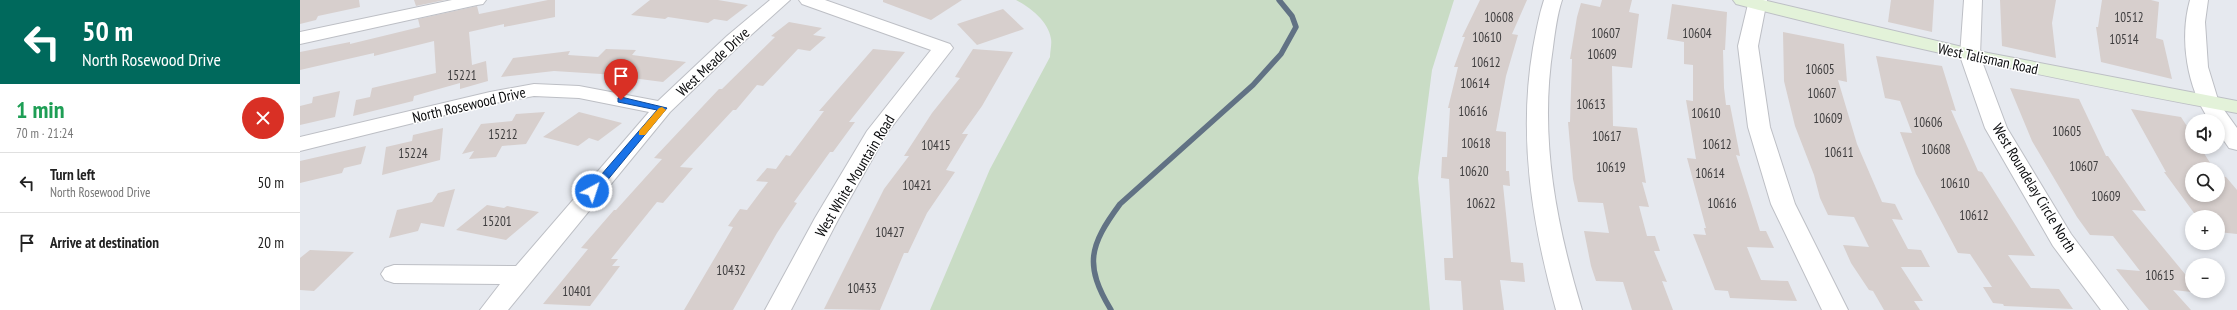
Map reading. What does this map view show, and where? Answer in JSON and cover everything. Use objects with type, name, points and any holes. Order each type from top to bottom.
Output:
[{"type":"street","points":[[300,38],[477,0]]},
{"type":"street","name":"West Meade Drive","points":[[493,310],[663,108],[734,40],[781,0]]},
{"type":"street","name":"West White Mountain Road","points":[[778,310],[827,218],[878,131],[943,48],[808,0]]},
{"type":"street","points":[[1553,0],[1539,64],[1536,122],[1543,200],[1561,284],[1569,310]]},
{"type":"street","points":[[1970,56],[1972,0]]},
{"type":"street","points":[[2199,0],[2194,26],[2196,46],[2208,101],[2237,143]]},
{"type":"street","points":[[1752,1],[1748,46],[1759,127],[1784,204],[1835,310]]},
{"type":"street","name":"West Talisman Road","points":[[1752,1],[1867,32],[1970,56],[2237,107]]},
{"type":"street","name":"West Roundelay Circle North","points":[[1970,56],[1996,128],[2062,240],[2115,310]]},
{"type":"street","name":"North Rosewood Drive","points":[[300,144],[490,98],[534,90],[578,92],[663,108]]},
{"type":"street","points":[[394,274],[521,275]]},
{"type":"green space","points":[[1016,0],[1454,0],[1432,70],[1418,178],[1430,310],[930,310],[990,169],[1050,57],[1051,41],[1047,27],[1033,11]]},
{"type":"building","points":[[300,0],[359,0],[360,7],[318,16],[316,20],[300,24]]},
{"type":"building","points":[[414,0],[445,0],[416,6]]},
{"type":"building","points":[[548,0],[555,0],[555,17],[504,27],[504,24],[469,32],[472,65],[486,61],[488,81],[460,89],[460,83],[414,96],[413,101],[353,116],[356,100],[370,97],[372,88],[436,73],[434,41],[374,56],[374,53],[300,70],[300,52],[350,42],[350,44],[420,27],[418,19],[477,6],[479,14]]},
{"type":"building","points":[[650,0],[718,0],[748,5],[727,21],[714,19],[708,23],[668,17],[665,19],[631,15]]},
{"type":"building","points":[[883,0],[962,0],[931,20],[883,2]]},
{"type":"building","points":[[1480,0],[1527,0],[1512,34],[1518,35],[1506,76],[1496,131],[1506,132],[1506,171],[1509,171],[1510,186],[1503,185],[1511,262],[1523,263],[1525,282],[1500,280],[1504,310],[1463,310],[1461,281],[1445,280],[1444,258],[1453,258],[1449,179],[1441,178],[1442,157],[1447,157],[1450,108],[1448,108],[1458,67],[1454,67],[1465,37],[1462,37]]},
{"type":"building","points":[[1602,0],[1632,0],[1629,12],[1639,14],[1632,68],[1612,66],[1613,126],[1637,128],[1646,183],[1642,182],[1649,207],[1639,206],[1647,236],[1655,236],[1660,251],[1654,251],[1667,282],[1662,281],[1673,310],[1632,310],[1623,282],[1596,281],[1591,266],[1584,231],[1609,233],[1603,203],[1578,202],[1573,179],[1568,122],[1570,122],[1572,59],[1570,59],[1577,17],[1581,3],[1600,7]]},
{"type":"building","points":[[1891,0],[1934,0],[1932,32],[1888,22]]},
{"type":"building","points":[[2000,0],[2056,0],[2052,23],[2056,58],[2002,46]]},
{"type":"building","points":[[2102,0],[2151,0],[2159,2],[2156,38],[2163,40],[2172,79],[2101,62],[2096,27],[2098,27]]},
{"type":"building","points":[[1672,4],[1727,12],[1725,50],[1723,50],[1726,105],[1730,105],[1740,156],[1736,155],[1760,231],[1766,231],[1774,248],[1747,247],[1761,280],[1788,281],[1797,301],[1730,298],[1728,291],[1715,290],[1693,234],[1706,235],[1704,228],[1706,228],[1687,158],[1696,159],[1686,100],[1693,101],[1693,65],[1684,64],[1684,42],[1667,39]]},
{"type":"building","points":[[1003,9],[1024,29],[977,45],[957,24]]},
{"type":"building","points":[[789,22],[822,28],[813,35],[826,37],[810,51],[798,49],[763,86],[757,85],[736,110],[733,110],[680,167],[693,168],[663,203],[657,202],[611,259],[618,259],[612,266],[620,266],[590,306],[543,304],[588,249],[581,248],[662,159],[654,158],[719,89],[722,89],[775,37],[771,36]]},
{"type":"building","points":[[1783,32],[1844,44],[1847,82],[1838,80],[1857,144],[1882,202],[1895,204],[1903,220],[1892,219],[1908,249],[1921,250],[1930,267],[1901,267],[1923,301],[1914,301],[1920,310],[1884,310],[1873,291],[1869,290],[1851,263],[1843,245],[1869,247],[1854,217],[1828,215],[1820,198],[1814,175],[1795,126],[1784,81]]},
{"type":"building","points":[[606,49],[636,50],[632,55],[686,62],[663,82],[601,74],[554,71],[501,77],[513,58],[570,51],[568,55],[598,57]]},
{"type":"building","points":[[873,49],[905,52],[849,122],[855,122],[833,152],[830,152],[794,202],[797,203],[777,233],[733,310],[684,310],[733,227],[728,226],[740,209],[747,210],[768,182],[756,181],[767,168],[776,169],[786,155],[790,156],[824,111],[819,111]]},
{"type":"building","points":[[973,49],[1013,52],[982,106],[962,134],[968,134],[946,170],[955,172],[927,213],[908,253],[904,253],[880,310],[824,309],[884,189],[909,156],[904,156],[932,113],[960,78],[955,77]]},
{"type":"building","points":[[1876,56],[1942,66],[1956,111],[1951,110],[1978,171],[1982,172],[2035,256],[2008,255],[2031,288],[2059,289],[2073,309],[2004,306],[2003,304],[1993,303],[1983,287],[1992,287],[1970,254],[1958,253],[1916,174],[1900,132],[1912,133],[1900,101],[1885,98]]},
{"type":"building","points":[[2010,88],[2079,99],[2106,156],[2108,156],[2146,211],[2132,210],[2185,274],[2185,291],[2173,290],[2191,310],[2149,310],[2116,269],[2140,271],[2113,236],[2090,235],[2077,217],[2032,141]]},
{"type":"building","points":[[340,91],[335,117],[300,125],[300,106],[312,103],[313,97]]},
{"type":"building","points":[[2131,109],[2181,117],[2185,123],[2185,154],[2204,154],[2210,162],[2185,162],[2185,201],[2164,172],[2166,172]]},
{"type":"building","points":[[545,112],[526,144],[502,146],[496,157],[469,159],[474,151],[462,154],[481,124],[512,121],[516,114]]},
{"type":"building","points":[[579,112],[622,123],[598,141],[589,138],[578,146],[543,137]]},
{"type":"building","points":[[443,128],[440,160],[382,175],[386,147],[412,141],[413,135]]},
{"type":"building","points":[[366,146],[361,164],[344,168],[342,173],[300,183],[300,161]]},
{"type":"building","points":[[2226,177],[2237,190],[2237,234],[2225,233],[2225,210],[2192,210],[2186,202],[2225,202]]},
{"type":"building","points":[[455,189],[444,227],[421,223],[418,231],[389,238],[397,210],[432,202],[438,193]]},
{"type":"building","points":[[487,205],[504,208],[507,206],[539,212],[506,240],[456,230]]},
{"type":"building","points":[[310,250],[354,252],[314,291],[300,290],[300,258]]},
{"type":"waterway","points":[[1111,310],[1102,294],[1094,268],[1096,244],[1102,232],[1120,204],[1253,85],[1281,54],[1296,27],[1292,16],[1279,0]]},
{"type":"slow traffic","points":[[642,133],[662,110]]},
{"type":"route","points":[[592,191],[663,108],[621,100]]}]
